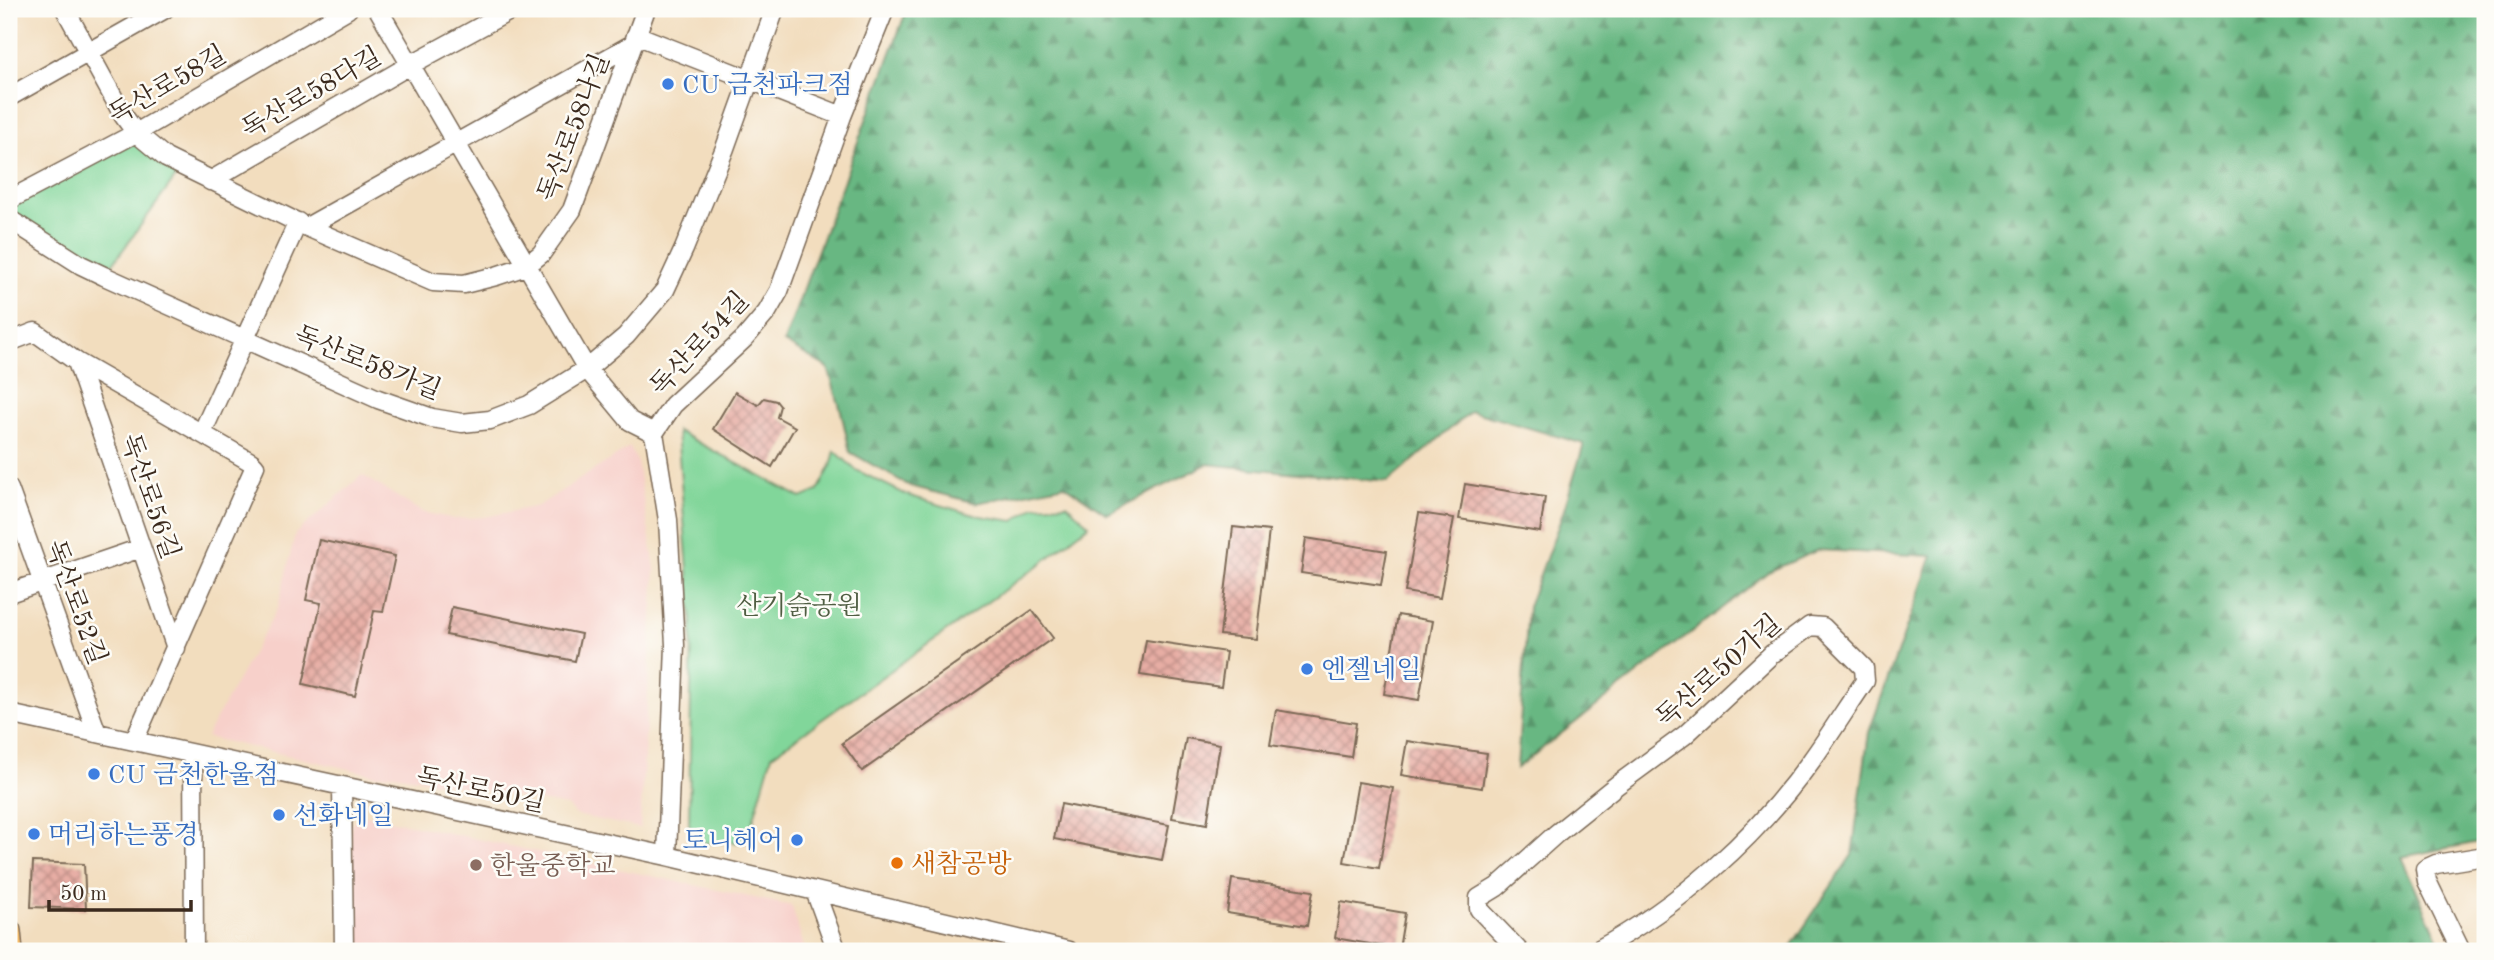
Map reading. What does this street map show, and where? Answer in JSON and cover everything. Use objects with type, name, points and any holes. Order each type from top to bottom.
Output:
[{"type":"main road","points":[[9,931],[11,951]]},
{"type":"street","name":"독산로58나길","points":[[65,9],[123,115],[136,133],[166,158],[303,225],[433,282],[464,284],[526,266],[541,254],[572,210],[646,9]]},
{"type":"street","points":[[9,97],[165,9]]},
{"type":"street","name":"독산로58길","points":[[9,200],[136,133],[348,9]]},
{"type":"street","points":[[378,9],[587,369],[630,421],[654,433]]},
{"type":"street","name":"독산로58다길","points":[[210,181],[410,65],[513,9]]},
{"type":"street","name":"독산로58가길","points":[[9,219],[82,265],[378,399],[432,418],[462,422],[490,420],[528,405],[587,369],[626,336],[665,290],[715,173],[775,9]]},
{"type":"street","name":"독산로54길","points":[[667,856],[675,645],[668,520],[654,433],[673,405],[746,338],[767,312],[779,291],[842,117],[885,9]]},
{"type":"street","name":"독산로58나길","points":[[635,40],[749,80]]},
{"type":"street","points":[[202,433],[244,340],[303,225],[635,40]]},
{"type":"street","points":[[749,80],[842,117]]},
{"type":"street","name":"독산로56길","points":[[9,342],[35,332],[77,362],[255,466],[176,648]]},
{"type":"street","name":"독산로56길","points":[[77,362],[176,648]]},
{"type":"street","name":"독산로52길","points":[[9,489],[97,733]]},
{"type":"street","points":[[9,593],[141,548]]},
{"type":"street","name":"독산로50가길","points":[[1519,951],[1479,909],[1479,898],[1497,887],[1606,793],[1685,734],[1772,654],[1810,626],[1823,627],[1864,668],[1865,681],[1810,762],[1745,839],[1706,876],[1663,911],[1596,951]]},
{"type":"street","points":[[134,741],[176,648]]},
{"type":"street","name":"독산로50길","points":[[9,714],[667,856],[1069,951]]},
{"type":"street","points":[[192,754],[194,951]]},
{"type":"street","points":[[342,786],[344,951]]},
{"type":"street","points":[[2461,951],[2427,881],[2425,869],[2436,864],[2485,856]]},
{"type":"street","points":[[815,891],[837,951]]},
{"type":"shaded area","points":[[630,447],[637,462],[655,568],[640,828],[576,815],[567,806],[394,774],[376,775],[206,737],[278,607],[295,534],[362,475],[422,512],[454,519],[485,517],[538,506]]},
{"type":"shaded area","name":"한울중학교","points":[[360,814],[792,906],[805,951],[447,951],[352,946],[351,825]]},
{"type":"green space","points":[[907,9],[2485,9],[2485,841],[2401,857],[2444,951],[1788,951],[1852,855],[1869,732],[1932,556],[1818,550],[1768,572],[1517,768],[1528,607],[1563,513],[1584,444],[1471,411],[1388,482],[1207,464],[1107,514],[1065,485],[977,503],[910,486],[850,452],[828,368],[784,342]]},
{"type":"green space","points":[[136,133],[183,167],[104,276],[9,213],[9,200]]},
{"type":"green space","name":"산기슭공원","points":[[677,431],[801,498],[818,491],[831,466],[835,451],[856,470],[907,495],[974,515],[1014,521],[1035,506],[1067,504],[1089,525],[1038,566],[772,755],[747,842],[704,843],[689,825],[692,621]]},
{"type":"building","points":[[735,392],[758,405],[764,398],[776,401],[780,406],[777,417],[795,427],[772,467],[713,429]]},
{"type":"building","points":[[1465,484],[1545,497],[1540,532],[1459,519]]},
{"type":"building","points":[[1419,513],[1454,518],[1440,598],[1405,592]]},
{"type":"building","points":[[1233,527],[1269,531],[1256,639],[1220,635]]},
{"type":"building","points":[[1306,538],[1387,551],[1381,585],[1301,573]]},
{"type":"building","points":[[319,540],[395,556],[383,612],[374,611],[355,696],[303,684],[321,603],[306,600]]},
{"type":"building","points":[[452,607],[581,634],[575,661],[446,635]]},
{"type":"building","points":[[1032,610],[1053,638],[862,771],[842,743]]},
{"type":"building","points":[[1398,615],[1433,621],[1419,700],[1384,694]]},
{"type":"building","points":[[1146,640],[1226,652],[1221,687],[1140,675]]},
{"type":"building","points":[[1276,710],[1356,723],[1351,757],[1270,745]]},
{"type":"building","points":[[1186,738],[1220,744],[1207,824],[1172,818]]},
{"type":"building","points":[[1407,741],[1487,753],[1482,788],[1401,775]]},
{"type":"building","points":[[1358,782],[1393,788],[1379,868],[1344,862]]},
{"type":"building","points":[[1061,804],[1169,825],[1162,860],[1054,839]]},
{"type":"building","points":[[33,862],[84,864],[86,909],[31,907]]},
{"type":"building","points":[[1232,879],[1313,891],[1307,926],[1227,913]]},
{"type":"building","points":[[1341,902],[1405,913],[1399,949],[1335,938]]},
{"type":"place","name":"CU 금천파크점","points":[[668,84]]},
{"type":"place","name":"엔젤네일","points":[[1307,669]]},
{"type":"place","name":"CU 금천한울점","points":[[94,774]]},
{"type":"place","name":"선화네일","points":[[279,815]]},
{"type":"place","name":"머리하는풍경","points":[[34,834]]},
{"type":"place","name":"토니헤어","points":[[797,840]]},
{"type":"place","name":"새참공방","points":[[897,863]]},
{"type":"place","name":"한울중학교","points":[[476,865]]}]
